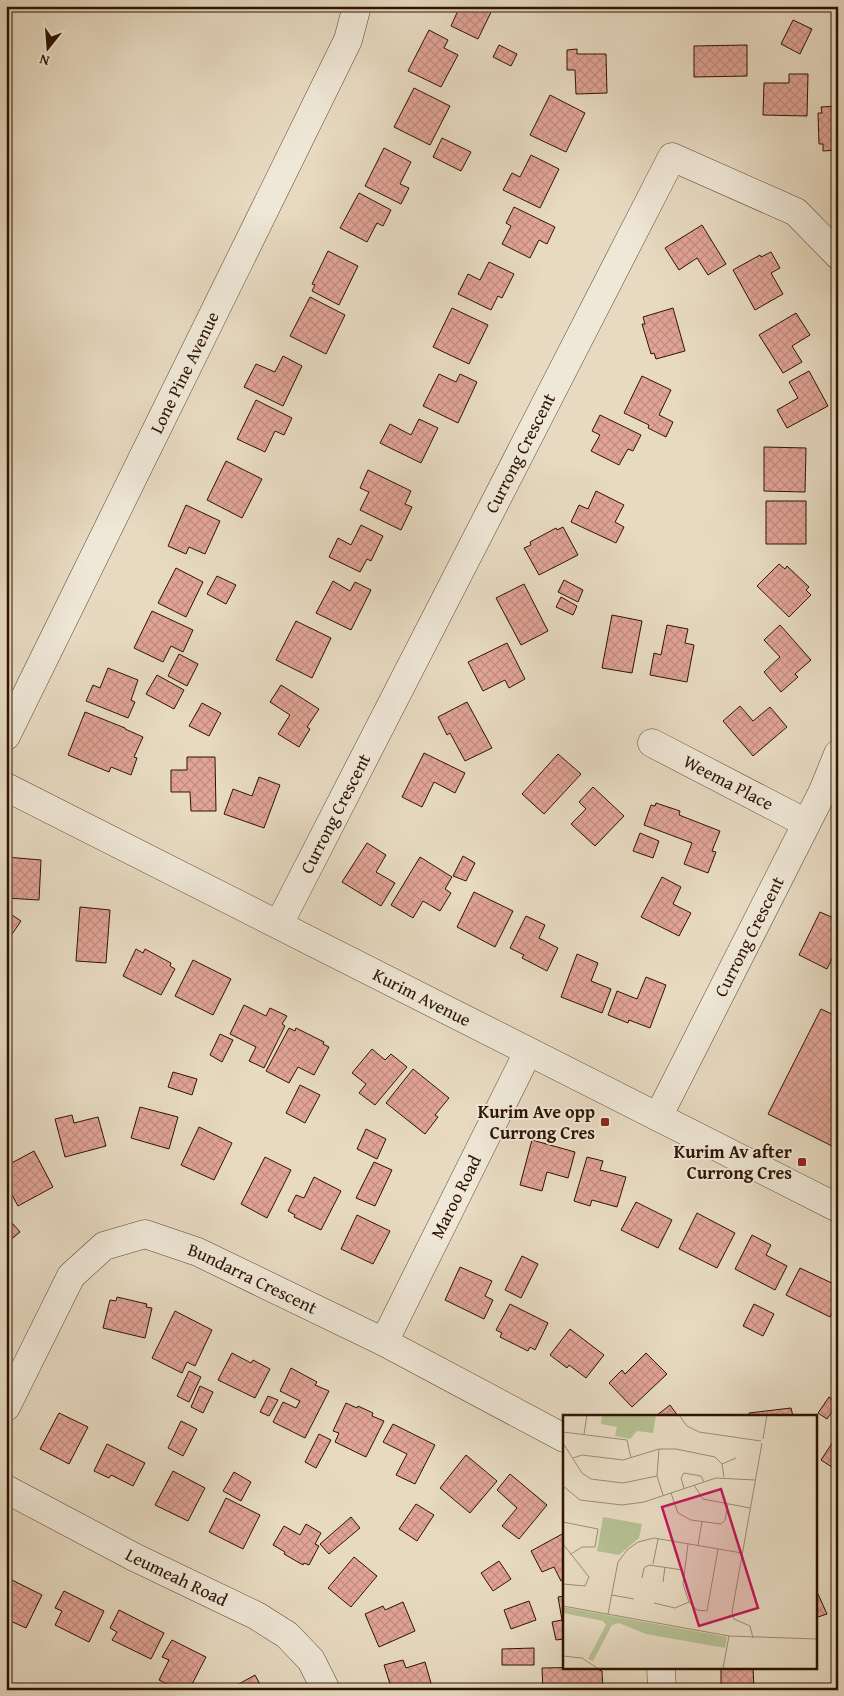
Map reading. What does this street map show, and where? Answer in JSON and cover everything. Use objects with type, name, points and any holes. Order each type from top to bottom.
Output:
[{"type":"street","name":"Lone Pine Avenue","points":[[6,736],[348,40],[357,6]]},
{"type":"street","name":"Currong Crescent","points":[[279,924],[672,157],[796,212],[838,255]]},
{"type":"street","name":"Weema Place","points":[[652,743],[806,823]]},
{"type":"street","name":"Currong Crescent","points":[[658,1117],[806,823],[830,794],[838,754]]},
{"type":"street","name":"Kurim Avenue","points":[[6,787],[838,1208]]},
{"type":"street","name":"Maroo Road","points":[[384,1342],[528,1052]]},
{"type":"street","name":"Bundarra Crescent","points":[[6,1407],[71,1276],[104,1246],[145,1234],[198,1252],[384,1342],[563,1437]]},
{"type":"street","name":"Leumeah Road","points":[[6,1488],[134,1557],[257,1616],[287,1635],[311,1660],[326,1690]]},
{"type":"street","points":[[661,1668],[662,1690]]},
{"type":"building","points":[[460,6],[494,6],[478,39],[451,26]]},
{"type":"building","points":[[793,20],[812,29],[800,54],[781,44]]},
{"type":"building","points":[[429,30],[448,40],[444,48],[458,55],[441,87],[408,71]]},
{"type":"building","points":[[499,45],[517,54],[511,66],[493,57]]},
{"type":"building","points":[[747,45],[747,76],[694,77],[694,46]]},
{"type":"building","points":[[577,49],[577,54],[606,54],[607,93],[576,94],[575,70],[567,70],[567,50]]},
{"type":"building","points":[[789,74],[808,74],[807,116],[763,115],[764,83],[789,83]]},
{"type":"building","points":[[414,88],[450,106],[430,145],[394,127]]},
{"type":"building","points":[[550,95],[585,113],[566,152],[530,135]]},
{"type":"building","points":[[838,106],[838,150],[823,151],[823,144],[819,144],[818,113],[822,113],[821,107]]},
{"type":"building","points":[[442,138],[471,152],[461,171],[433,157]]},
{"type":"building","points":[[384,148],[411,162],[400,184],[409,188],[401,204],[365,186]]},
{"type":"building","points":[[531,155],[559,169],[540,208],[503,190],[512,173],[520,177]]},
{"type":"building","points":[[359,193],[391,210],[383,226],[377,223],[367,242],[340,228]]},
{"type":"building","points":[[514,207],[555,227],[547,244],[539,240],[530,258],[502,244],[511,226],[506,223]]},
{"type":"building","points":[[702,225],[726,264],[708,275],[697,258],[679,270],[665,248]]},
{"type":"building","points":[[328,251],[358,266],[339,305],[312,291],[315,285],[312,284]]},
{"type":"building","points":[[771,252],[780,268],[771,273],[783,294],[755,310],[733,270],[760,255],[761,257]]},
{"type":"building","points":[[489,262],[514,274],[502,298],[498,296],[491,310],[458,294],[468,274],[480,280]]},
{"type":"building","points":[[310,297],[345,315],[326,354],[290,336]]},
{"type":"building","points":[[452,308],[488,325],[469,364],[433,347]]},
{"type":"building","points":[[673,308],[685,351],[656,359],[654,353],[651,354],[642,324],[645,324],[643,317]]},
{"type":"building","points":[[796,313],[810,335],[792,346],[802,362],[783,373],[759,335]]},
{"type":"building","points":[[283,356],[302,366],[283,406],[244,387],[256,364],[275,372]]},
{"type":"building","points":[[809,371],[828,406],[787,428],[777,410],[798,398],[789,382]]},
{"type":"building","points":[[439,374],[456,382],[460,374],[477,382],[458,423],[423,406]]},
{"type":"building","points":[[642,376],[671,390],[659,415],[673,422],[666,437],[648,428],[649,425],[624,413]]},
{"type":"building","points":[[256,400],[292,418],[284,435],[275,431],[265,452],[237,439]]},
{"type":"building","points":[[600,415],[641,435],[633,451],[628,449],[619,465],[591,451],[600,435],[592,431]]},
{"type":"building","points":[[419,419],[438,428],[421,463],[380,443],[390,424],[411,435]]},
{"type":"building","points":[[764,447],[806,448],[805,492],[764,491]]},
{"type":"building","points":[[226,461],[262,479],[242,518],[207,500]]},
{"type":"building","points":[[368,470],[411,491],[405,504],[412,507],[401,530],[360,510],[369,492],[360,488]]},
{"type":"building","points":[[596,491],[624,505],[615,522],[624,527],[616,543],[571,522],[579,505],[588,509]]},
{"type":"building","points":[[766,501],[806,501],[806,544],[766,544]]},
{"type":"building","points":[[186,505],[220,521],[205,554],[189,547],[186,554],[168,546]]},
{"type":"building","points":[[361,525],[383,536],[371,561],[367,559],[360,572],[329,557],[338,538],[351,545]]},
{"type":"building","points":[[563,527],[578,555],[539,575],[524,548],[531,545],[530,542],[556,528],[557,530]]},
{"type":"building","points":[[779,564],[785,569],[787,566],[809,587],[806,590],[811,595],[789,617],[757,586]]},
{"type":"building","points":[[176,568],[203,582],[186,617],[158,603]]},
{"type":"building","points":[[217,576],[236,585],[226,604],[207,594]]},
{"type":"building","points":[[564,580],[583,590],[578,602],[558,592]]},
{"type":"building","points":[[333,581],[350,591],[355,582],[371,590],[351,630],[316,613]]},
{"type":"building","points":[[524,584],[548,631],[521,645],[496,598]]},
{"type":"building","points":[[561,597],[577,606],[573,615],[556,607]]},
{"type":"building","points":[[152,611],[193,630],[183,652],[171,646],[163,662],[134,648]]},
{"type":"building","points":[[612,615],[642,621],[632,673],[602,668]]},
{"type":"building","points":[[296,621],[331,638],[312,678],[276,660]]},
{"type":"building","points":[[667,625],[688,629],[685,643],[694,645],[687,682],[650,675],[654,653],[661,655]]},
{"type":"building","points":[[780,625],[811,660],[795,674],[798,677],[781,692],[764,672],[780,657],[764,640]]},
{"type":"building","points":[[507,643],[525,679],[509,688],[505,680],[483,691],[468,662]]},
{"type":"building","points":[[179,654],[198,664],[187,686],[168,676]]},
{"type":"building","points":[[108,668],[138,680],[131,700],[135,702],[128,718],[86,701],[93,685],[100,688]]},
{"type":"building","points":[[157,675],[184,690],[174,709],[146,694]]},
{"type":"building","points":[[281,685],[319,709],[307,727],[310,729],[299,747],[278,734],[290,715],[270,702]]},
{"type":"building","points":[[467,702],[492,748],[465,761],[450,733],[447,735],[438,717]]},
{"type":"building","points":[[202,703],[221,713],[209,736],[189,726]]},
{"type":"building","points":[[740,706],[753,721],[770,707],[787,727],[753,756],[723,721]]},
{"type":"building","points":[[85,712],[143,737],[134,757],[137,758],[131,775],[111,767],[109,772],[68,755]]},
{"type":"building","points":[[424,753],[465,773],[455,793],[434,782],[422,807],[402,797]]},
{"type":"building","points":[[558,754],[581,774],[544,814],[522,794]]},
{"type":"building","points":[[187,757],[215,757],[216,811],[191,811],[190,792],[171,792],[171,770],[187,770]]},
{"type":"building","points":[[259,777],[280,785],[264,828],[224,814],[233,789],[252,796]]},
{"type":"building","points":[[593,787],[624,816],[595,846],[571,824],[586,809],[579,802]]},
{"type":"building","points":[[656,803],[680,811],[679,815],[720,831],[712,851],[716,852],[708,873],[684,864],[692,843],[644,825],[651,805],[655,806]]},
{"type":"building","points":[[640,833],[659,841],[653,858],[633,851]]},
{"type":"building","points":[[367,843],[386,855],[376,872],[395,883],[381,906],[342,882]]},
{"type":"building","points":[[463,856],[475,863],[466,881],[453,876]]},
{"type":"building","points":[[6,857],[41,860],[39,900],[6,898]]},
{"type":"building","points":[[420,857],[452,877],[445,889],[451,893],[440,911],[423,901],[413,918],[391,905]]},
{"type":"building","points":[[662,877],[681,887],[673,904],[691,913],[679,936],[641,917]]},
{"type":"building","points":[[474,892],[513,911],[495,947],[457,927]]},
{"type":"building","points":[[80,907],[110,910],[106,963],[76,961]]},
{"type":"building","points":[[6,911],[21,921],[6,943]]},
{"type":"building","points":[[820,912],[838,920],[838,946],[827,969],[799,955]]},
{"type":"building","points":[[526,916],[545,925],[539,938],[558,948],[547,971],[522,958],[524,955],[510,948]]},
{"type":"building","points":[[136,949],[143,953],[145,949],[171,963],[170,966],[175,969],[161,995],[123,976]]},
{"type":"building","points":[[577,954],[598,963],[591,981],[611,989],[602,1013],[561,997]]},
{"type":"building","points":[[193,960],[231,979],[213,1015],[175,996]]},
{"type":"building","points":[[646,977],[666,985],[650,1028],[629,1020],[628,1023],[608,1015],[617,991],[637,999]]},
{"type":"building","points":[[244,1005],[266,1016],[270,1008],[287,1016],[282,1024],[285,1026],[264,1068],[249,1061],[256,1047],[230,1034]]},
{"type":"building","points":[[821,1009],[838,1017],[838,1149],[768,1114]]},
{"type":"building","points":[[289,1028],[295,1031],[296,1028],[324,1042],[323,1044],[329,1047],[314,1075],[298,1067],[289,1083],[266,1071]]},
{"type":"building","points":[[220,1034],[233,1040],[222,1062],[210,1055]]},
{"type":"building","points":[[372,1049],[385,1060],[391,1054],[407,1067],[375,1105],[359,1093],[366,1084],[352,1073]]},
{"type":"building","points":[[413,1069],[449,1098],[435,1115],[438,1117],[425,1134],[386,1103]]},
{"type":"building","points":[[173,1072],[197,1079],[192,1095],[168,1087]]},
{"type":"building","points":[[300,1085],[320,1095],[305,1123],[286,1113]]},
{"type":"building","points":[[140,1107],[178,1117],[169,1149],[131,1138]]},
{"type":"building","points":[[72,1115],[74,1123],[98,1117],[106,1146],[65,1157],[55,1119]]},
{"type":"building","points":[[199,1127],[232,1143],[214,1180],[181,1165]]},
{"type":"building","points":[[366,1129],[386,1139],[377,1159],[357,1149]]},
{"type":"building","points":[[532,1140],[575,1152],[568,1178],[547,1172],[542,1191],[520,1185]]},
{"type":"building","points":[[34,1151],[53,1187],[18,1206],[6,1184],[6,1166]]},
{"type":"building","points":[[265,1157],[291,1170],[267,1218],[241,1204]]},
{"type":"building","points":[[587,1157],[603,1161],[600,1170],[626,1177],[617,1207],[592,1200],[590,1206],[574,1201]]},
{"type":"building","points":[[374,1162],[392,1170],[375,1206],[356,1198]]},
{"type":"building","points":[[314,1177],[341,1191],[321,1230],[294,1217],[295,1215],[288,1211],[296,1195],[304,1198]]},
{"type":"building","points":[[636,1202],[672,1220],[658,1248],[621,1230]]},
{"type":"building","points":[[697,1213],[735,1233],[717,1268],[679,1249]]},
{"type":"building","points":[[357,1215],[390,1231],[373,1264],[341,1249]]},
{"type":"building","points":[[6,1216],[20,1232],[8,1242],[11,1245],[6,1249]]},
{"type":"building","points":[[752,1235],[771,1245],[766,1255],[787,1266],[775,1290],[735,1269]]},
{"type":"building","points":[[522,1256],[538,1264],[521,1298],[505,1290]]},
{"type":"building","points":[[460,1267],[492,1281],[485,1296],[493,1300],[484,1319],[445,1300]]},
{"type":"building","points":[[800,1268],[838,1286],[838,1301],[830,1317],[786,1295]]},
{"type":"building","points":[[117,1297],[147,1304],[146,1307],[152,1308],[145,1338],[103,1328],[110,1300],[116,1301]]},
{"type":"building","points":[[510,1304],[548,1323],[535,1350],[530,1347],[528,1351],[500,1337],[502,1333],[496,1330]]},
{"type":"building","points":[[754,1304],[774,1314],[763,1336],[743,1326]]},
{"type":"building","points":[[175,1311],[212,1330],[195,1366],[187,1362],[182,1373],[152,1358]]},
{"type":"building","points":[[570,1329],[604,1355],[586,1378],[569,1365],[567,1368],[550,1355]]},
{"type":"building","points":[[232,1353],[251,1363],[253,1360],[270,1369],[255,1398],[218,1380]]},
{"type":"building","points":[[646,1353],[667,1374],[632,1407],[609,1383],[622,1370],[625,1374]]},
{"type":"building","points":[[291,1368],[317,1382],[315,1385],[329,1391],[305,1438],[273,1422],[283,1402],[296,1408],[300,1401],[280,1391]]},
{"type":"building","points":[[189,1371],[201,1377],[189,1402],[177,1396]]},
{"type":"building","points":[[200,1386],[213,1392],[203,1413],[191,1407]]},
{"type":"building","points":[[268,1396],[278,1400],[269,1416],[260,1412]]},
{"type":"building","points":[[829,1397],[838,1403],[827,1419],[818,1413]]},
{"type":"building","points":[[346,1403],[373,1413],[372,1416],[384,1421],[366,1457],[335,1442],[339,1433],[333,1431]]},
{"type":"building","points":[[670,1405],[677,1415],[657,1415]]},
{"type":"building","points":[[791,1408],[793,1415],[749,1415],[749,1413]]},
{"type":"building","points":[[59,1413],[88,1427],[69,1464],[40,1449]]},
{"type":"building","points":[[181,1421],[197,1429],[183,1456],[168,1448]]},
{"type":"building","points":[[393,1424],[435,1445],[415,1484],[396,1475],[407,1454],[383,1442]]},
{"type":"building","points":[[319,1434],[331,1440],[316,1468],[305,1462]]},
{"type":"building","points":[[838,1434],[838,1471],[821,1460]]},
{"type":"building","points":[[107,1444],[145,1463],[133,1486],[111,1475],[109,1478],[94,1471]]},
{"type":"building","points":[[466,1455],[497,1481],[470,1513],[440,1488]]},
{"type":"building","points":[[173,1471],[205,1488],[188,1521],[155,1505]]},
{"type":"building","points":[[234,1472],[251,1482],[241,1501],[223,1491]]},
{"type":"building","points":[[510,1474],[547,1505],[519,1539],[502,1526],[517,1508],[497,1490]]},
{"type":"building","points":[[226,1498],[260,1515],[243,1549],[209,1532]]},
{"type":"building","points":[[416,1504],[434,1515],[417,1541],[399,1529]]},
{"type":"building","points":[[351,1517],[360,1528],[329,1554],[320,1544]]},
{"type":"building","points":[[306,1524],[321,1533],[315,1544],[319,1546],[309,1565],[304,1563],[303,1565],[273,1545],[284,1526],[300,1535]]},
{"type":"building","points":[[563,1534],[563,1580],[561,1581],[554,1567],[542,1572],[531,1551]]},
{"type":"building","points":[[354,1557],[377,1576],[351,1607],[328,1588]]},
{"type":"building","points":[[499,1561],[511,1579],[493,1591],[481,1573]]},
{"type":"building","points":[[6,1577],[42,1595],[26,1628],[6,1619]]},
{"type":"building","points":[[64,1591],[104,1611],[89,1642],[55,1625],[62,1611],[55,1608]]},
{"type":"building","points":[[818,1594],[827,1614],[816,1618],[816,1595]]},
{"type":"building","points":[[563,1596],[563,1639],[556,1640],[552,1622],[562,1620],[558,1597]]},
{"type":"building","points":[[529,1601],[536,1620],[511,1629],[504,1610]]},
{"type":"building","points":[[403,1602],[415,1631],[379,1647],[365,1614],[383,1606],[385,1610]]},
{"type":"building","points":[[119,1610],[164,1633],[151,1659],[112,1640],[117,1632],[110,1628]]},
{"type":"building","points":[[172,1640],[206,1657],[189,1690],[179,1690],[159,1680],[169,1660],[162,1657]]},
{"type":"building","points":[[534,1648],[534,1665],[502,1665],[502,1649]]},
{"type":"building","points":[[403,1660],[406,1668],[425,1662],[433,1690],[392,1690],[384,1665]]},
{"type":"building","points":[[542,1668],[599,1668],[602,1671],[603,1690],[543,1690]]},
{"type":"building","points":[[721,1668],[753,1668],[754,1690],[721,1690]]},
{"type":"building","points":[[255,1675],[263,1690],[228,1690]]},
{"type":"place","name":"Kurim Ave opp Currong Cres","points":[[605,1122]]},
{"type":"place","name":"Kurim Av after Currong Cres","points":[[802,1162]]}]
